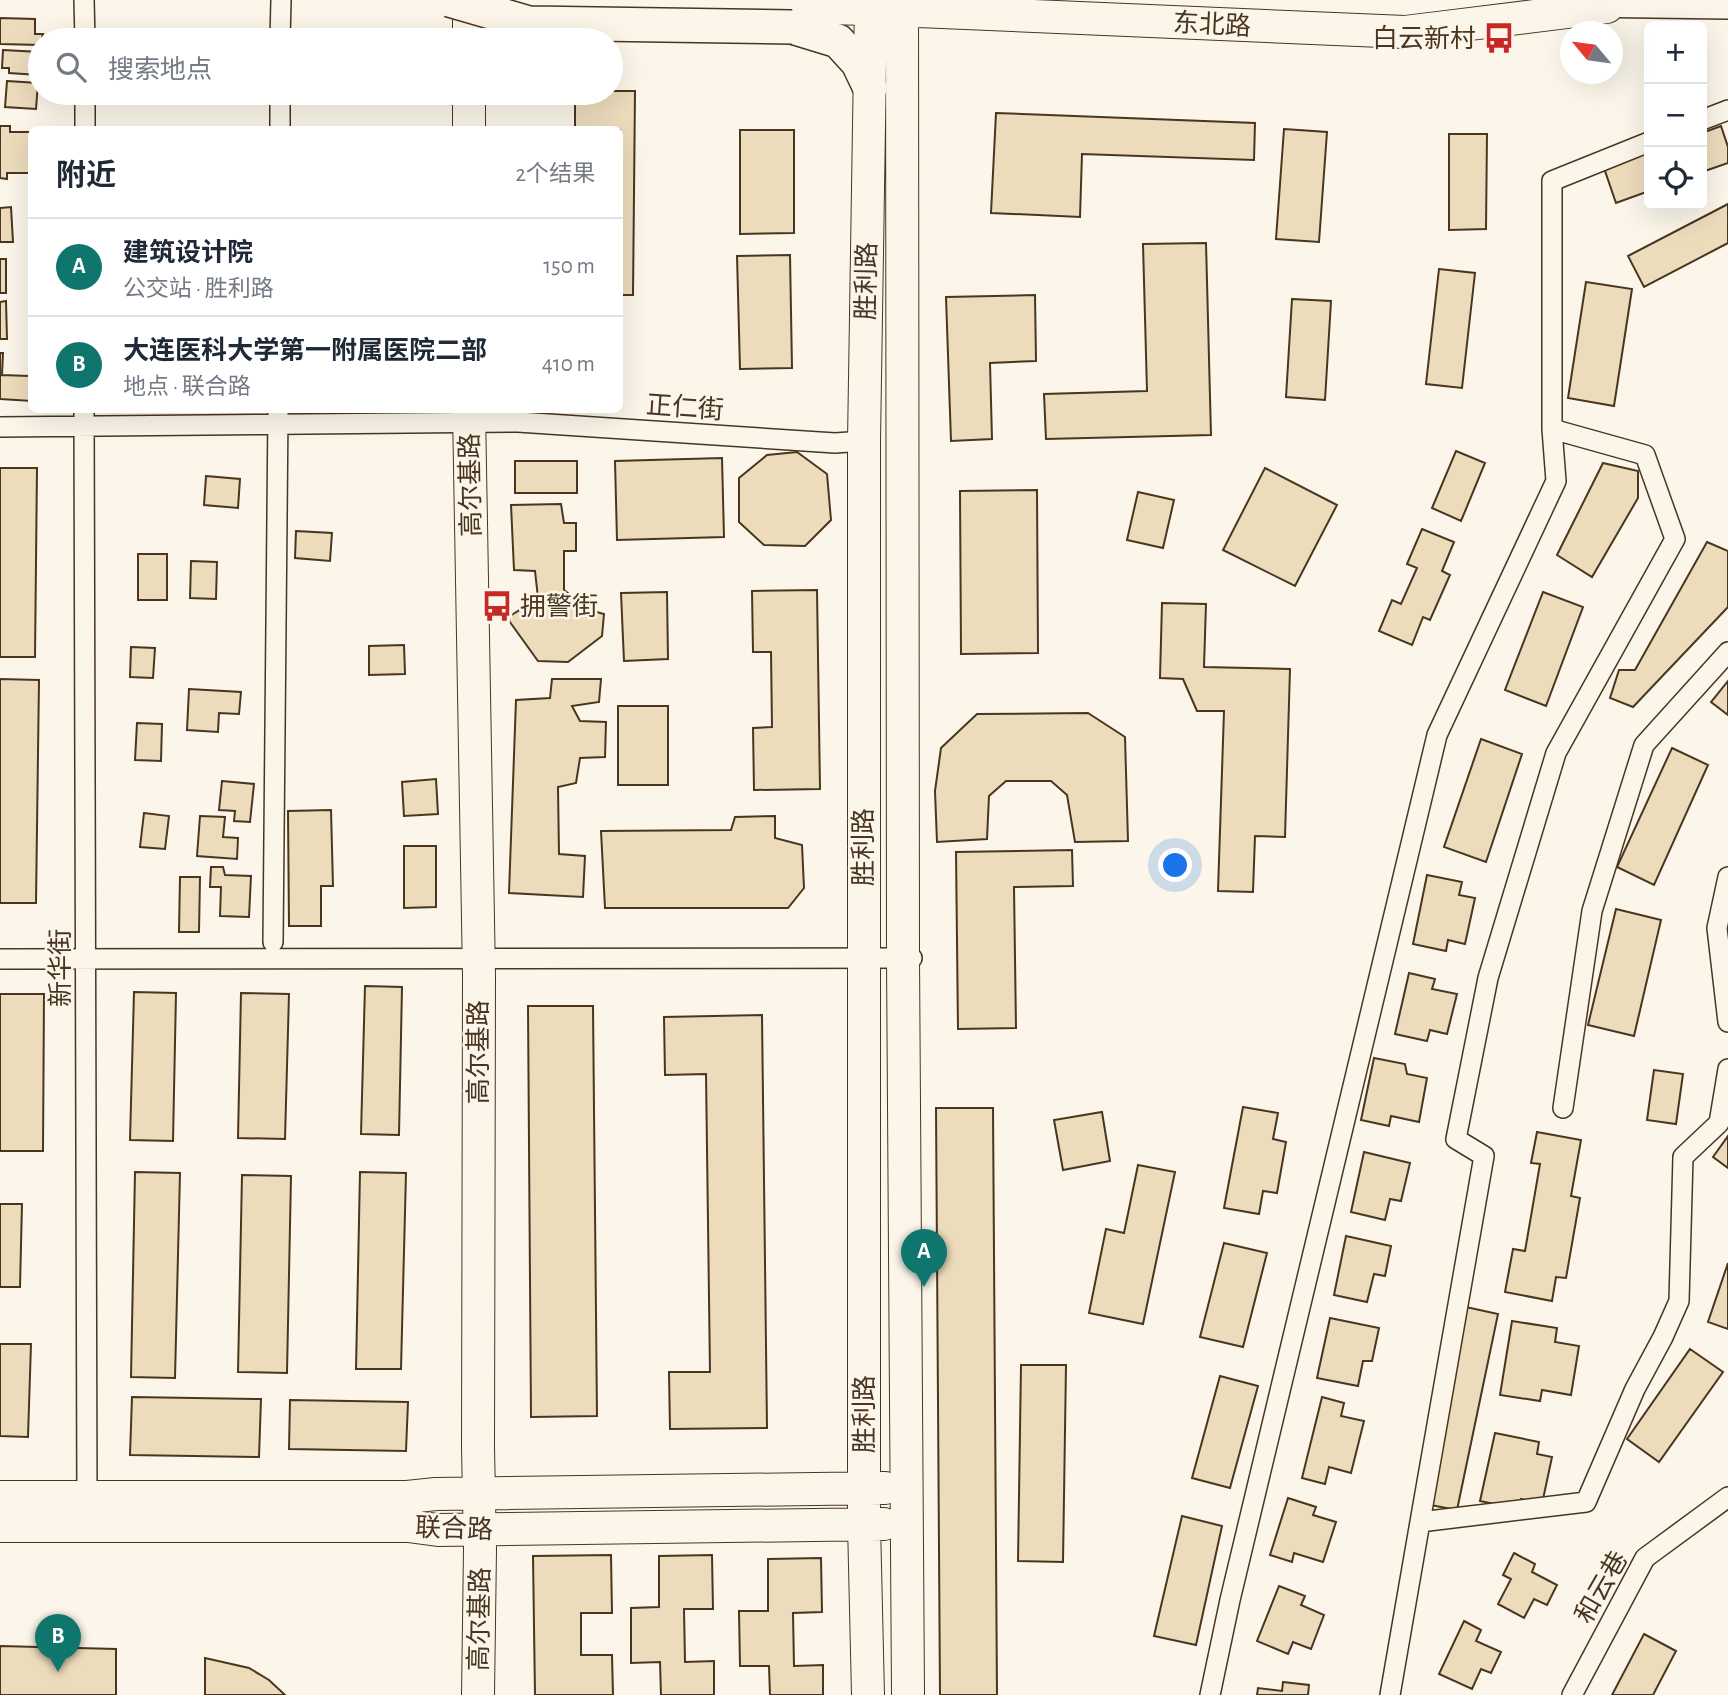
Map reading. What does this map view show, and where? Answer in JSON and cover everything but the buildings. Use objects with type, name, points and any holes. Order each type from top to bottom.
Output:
[{"type":"highway","points":[[449,0],[528,23],[792,27],[838,41],[858,63],[870,88]]},
{"type":"highway","name":"东北路","points":[[1576,0],[1728,2]]},
{"type":"main road","name":"东北路","points":[[449,0],[902,5],[1405,33],[1638,2]]},
{"type":"main road","points":[[469,0],[469,28]]},
{"type":"main road","name":"胜利路","points":[[868,1695],[864,1523],[863,958],[864,441],[871,4]]},
{"type":"main road","name":"胜利路","points":[[902,5],[910,958],[908,1695]]},
{"type":"main road","points":[[469,105],[469,126]]},
{"type":"main road","name":"高尔基路","points":[[469,416],[478,958],[478,1695]]},
{"type":"main road","name":"联合路","points":[[0,1526],[88,1511],[436,1494],[908,1488]]},
{"type":"main road","name":"联合路","points":[[0,1497],[88,1511],[408,1526],[438,1530],[864,1523],[908,1525]]},
{"type":"street","points":[[84,0],[85,28]]},
{"type":"street","points":[[280,28],[281,0]]},
{"type":"street","points":[[85,105],[85,126]]},
{"type":"street","points":[[280,105],[280,126]]},
{"type":"street","points":[[1707,118],[1728,110]]},
{"type":"street","points":[[1210,1695],[1233,1587],[1437,735],[1556,481],[1552,429],[1552,181],[1644,144]]},
{"type":"street","points":[[272,942],[278,416]]},
{"type":"street","name":"正仁街","points":[[0,427],[84,418],[469,416],[518,422],[835,443],[864,441]]},
{"type":"street","name":"新华街","points":[[84,418],[88,1511]]},
{"type":"street","points":[[1390,1695],[1484,1156],[1456,1139],[1489,978],[1556,753],[1675,539],[1645,455],[1552,429]]},
{"type":"street","points":[[1563,1108],[1592,911],[1644,745],[1728,652]]},
{"type":"street","points":[[1728,877],[1717,928],[1728,1022]]},
{"type":"street","points":[[0,958],[910,958]]},
{"type":"street","points":[[1420,1522],[1586,1502],[1635,1389],[1679,1301],[1683,1157],[1719,1123],[1728,1069]]},
{"type":"street","name":"和云巷","points":[[1572,1695],[1645,1558],[1728,1497]]},
{"type":"place","name":"白云新村","points":[[1499,38]]},
{"type":"place","name":"拥警街","points":[[497,606]]},
{"type":"place","name":"建筑设计院","points":[[924,1287]]},
{"type":"place","name":"大连医科大学第一附属医院二部","points":[[58,1672]]}]
